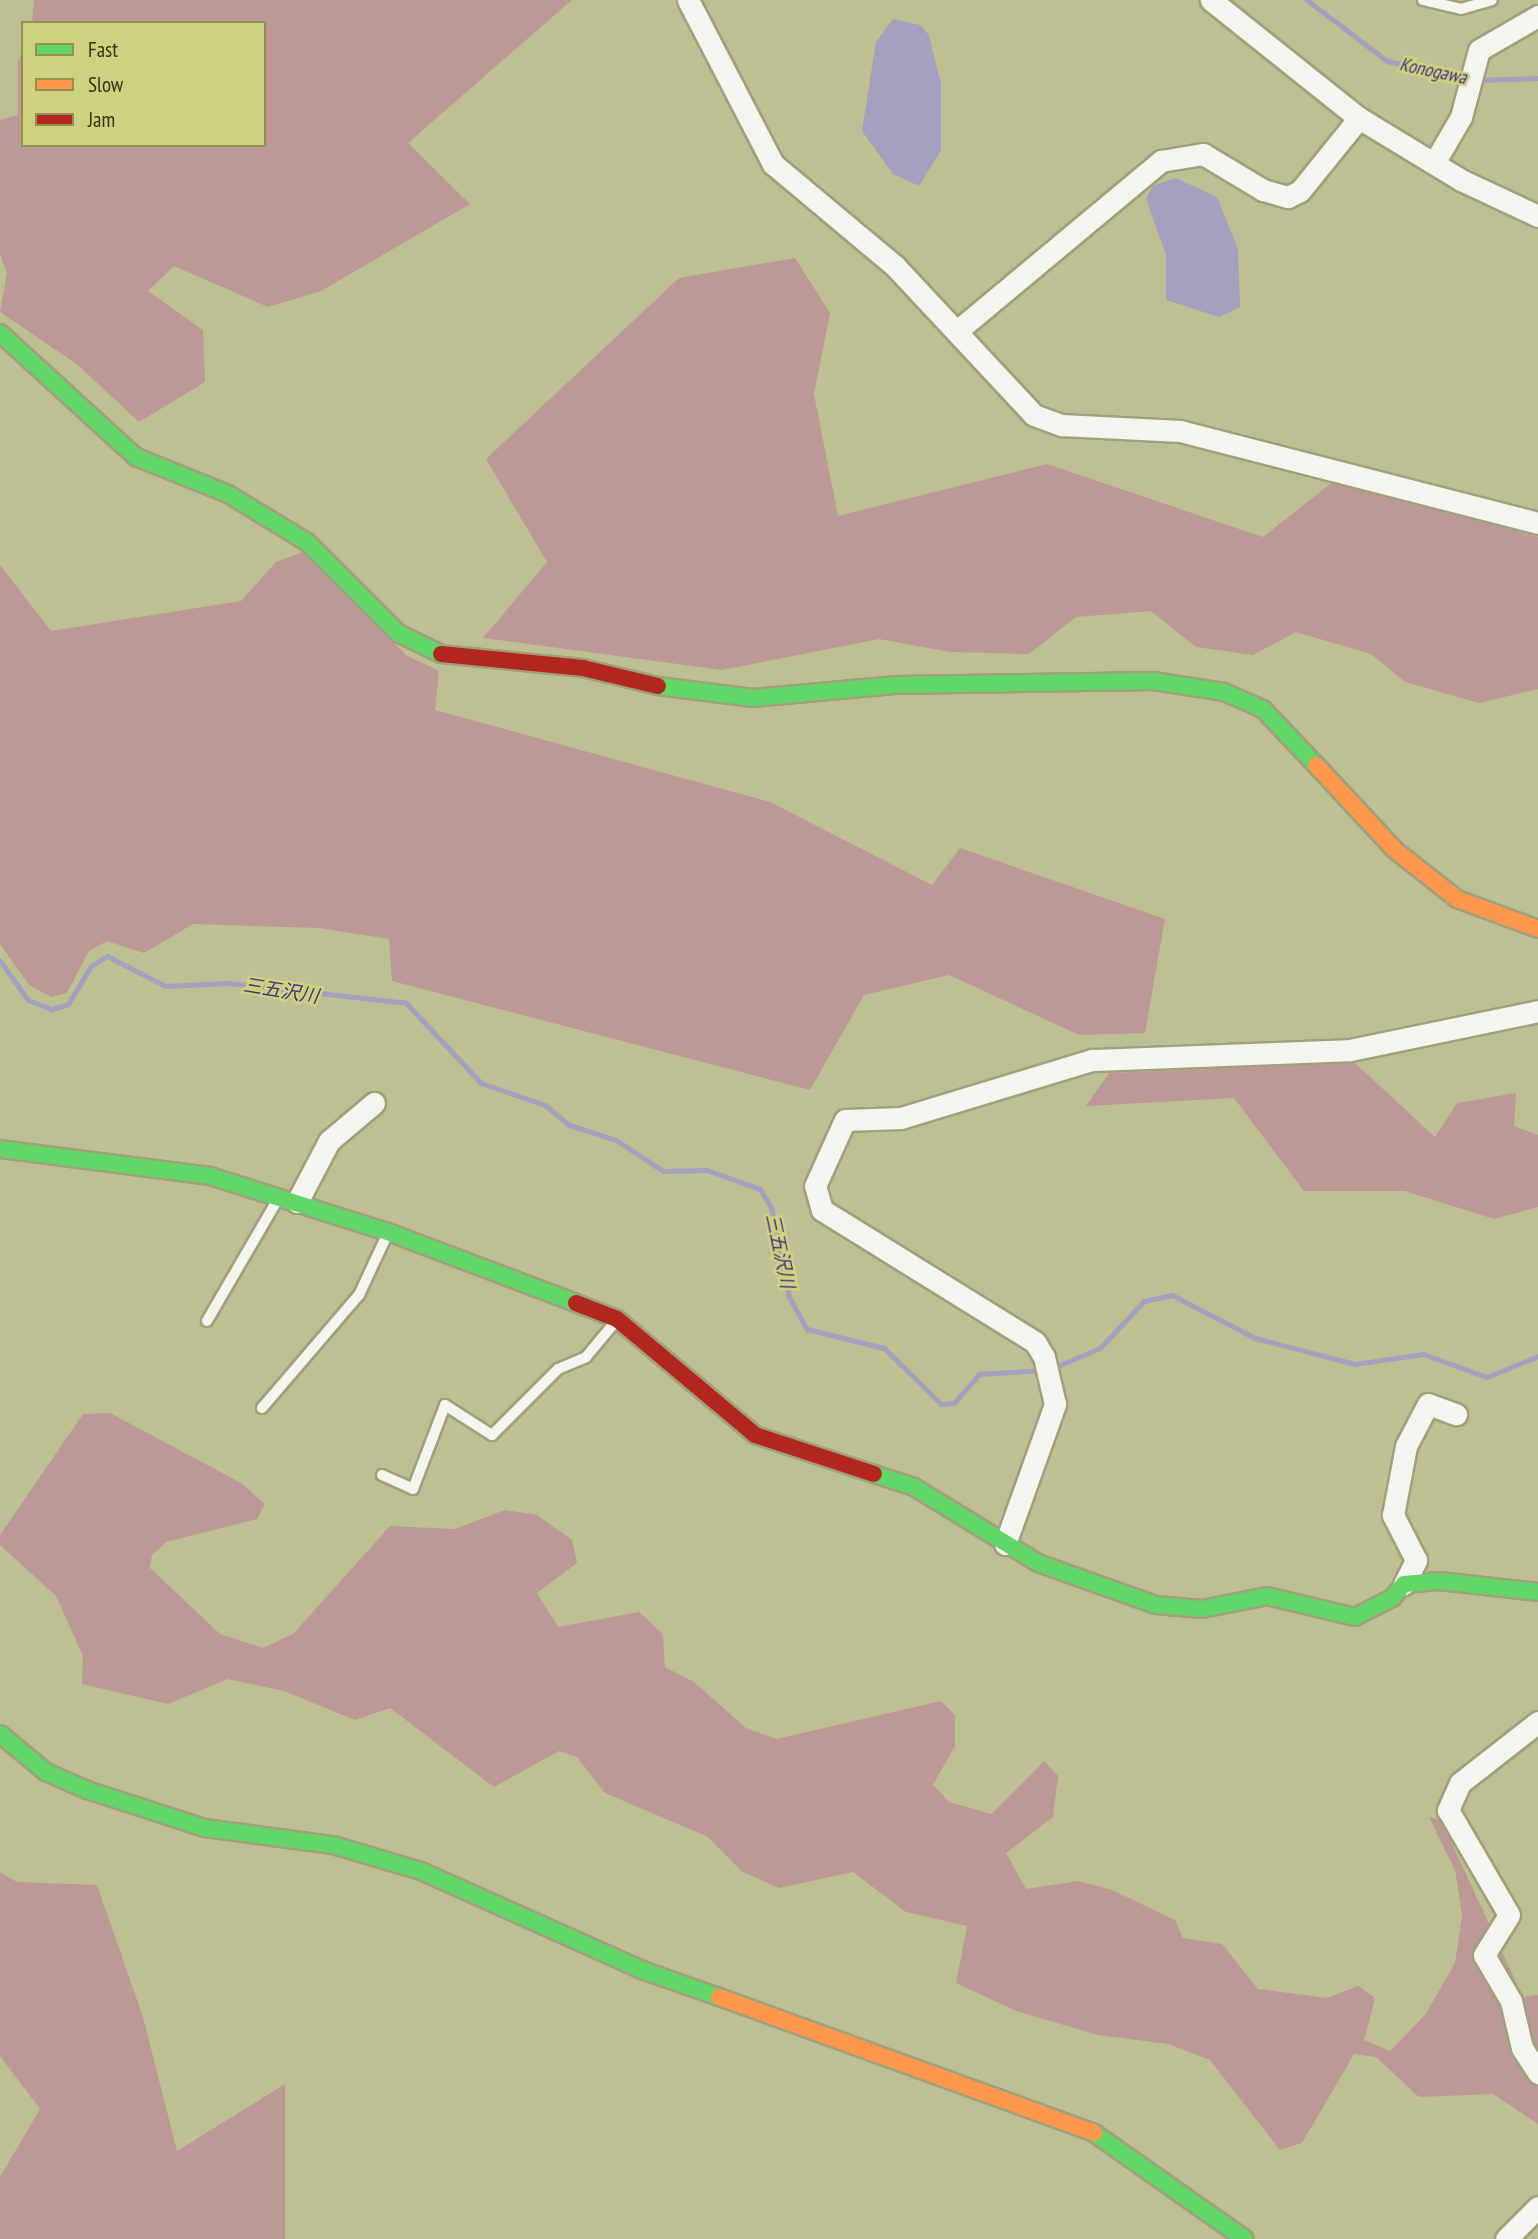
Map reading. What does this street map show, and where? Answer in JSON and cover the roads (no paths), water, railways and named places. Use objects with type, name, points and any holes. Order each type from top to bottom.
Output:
[{"type":"street","points":[[688,0],[773,164],[894,265],[957,331],[1012,398],[1062,425],[1180,431],[1538,523]]},
{"type":"street","points":[[1211,0],[1359,118],[1434,163],[1538,216]]},
{"type":"street","points":[[1434,163],[1468,97],[1476,63],[1488,41],[1538,16]]},
{"type":"street","points":[[957,331],[1161,161],[1203,154],[1262,190],[1288,197],[1300,191],[1359,118]]},
{"type":"street","points":[[0,333],[136,457],[228,494],[307,542],[398,633],[438,654],[583,668],[690,694],[753,698],[897,685],[1072,682],[1153,681],[1224,692],[1263,709],[1395,850],[1457,899],[1538,929]]},
{"type":"street","points":[[1005,1544],[1052,1418],[1053,1381],[1044,1357],[1035,1342],[822,1210],[815,1186],[845,1120],[901,1118],[1092,1060],[1350,1050],[1538,1011]]},
{"type":"street","points":[[288,1200],[329,1141],[374,1103]]},
{"type":"street","points":[[0,1149],[210,1176],[388,1232],[617,1319],[755,1435],[914,1488],[1005,1544],[1097,1588],[1182,1610],[1267,1596],[1354,1617],[1392,1598],[1404,1584],[1416,1560],[1393,1515],[1406,1446],[1428,1405],[1456,1414]]},
{"type":"street","points":[[1404,1584],[1439,1581],[1538,1592]]},
{"type":"street","points":[[1538,1722],[1460,1783],[1448,1810],[1509,1915],[1484,1955],[1511,2001],[1522,2048],[1538,2073]]},
{"type":"street","points":[[0,1734],[46,1772],[87,1790],[205,1828],[333,1845],[421,1871],[497,1899],[642,1970],[1083,2125],[1245,2239]]},
{"type":"street","points":[[1506,2239],[1538,2207]]},
{"type":"lane","points":[[1423,0],[1461,9],[1492,0]]},
{"type":"lane","points":[[208,1321],[288,1200]]},
{"type":"lane","points":[[262,1408],[359,1295],[388,1232]]},
{"type":"lane","points":[[382,1475],[413,1489],[445,1405],[492,1435],[558,1369],[586,1357],[617,1319]]},
{"type":"waterway","name":"Konogawa","points":[[1307,0],[1387,61],[1466,79]]},
{"type":"waterway","name":"Konogawa","points":[[1476,80],[1538,78]]},
{"type":"waterway","name":"三五沢川","points":[[0,961],[28,1000],[52,1009],[68,1004],[91,966],[107,956],[165,986],[229,983],[406,1003],[481,1083],[545,1105],[569,1125],[616,1140],[663,1171],[707,1170],[760,1189],[771,1207],[789,1297],[807,1329],[884,1348],[941,1404],[954,1403],[979,1374],[1044,1370]]},
{"type":"waterway","name":"三五沢川","points":[[1053,1368],[1100,1348],[1144,1301],[1172,1295],[1255,1338],[1355,1364],[1423,1354],[1487,1377],[1538,1356]]}]
